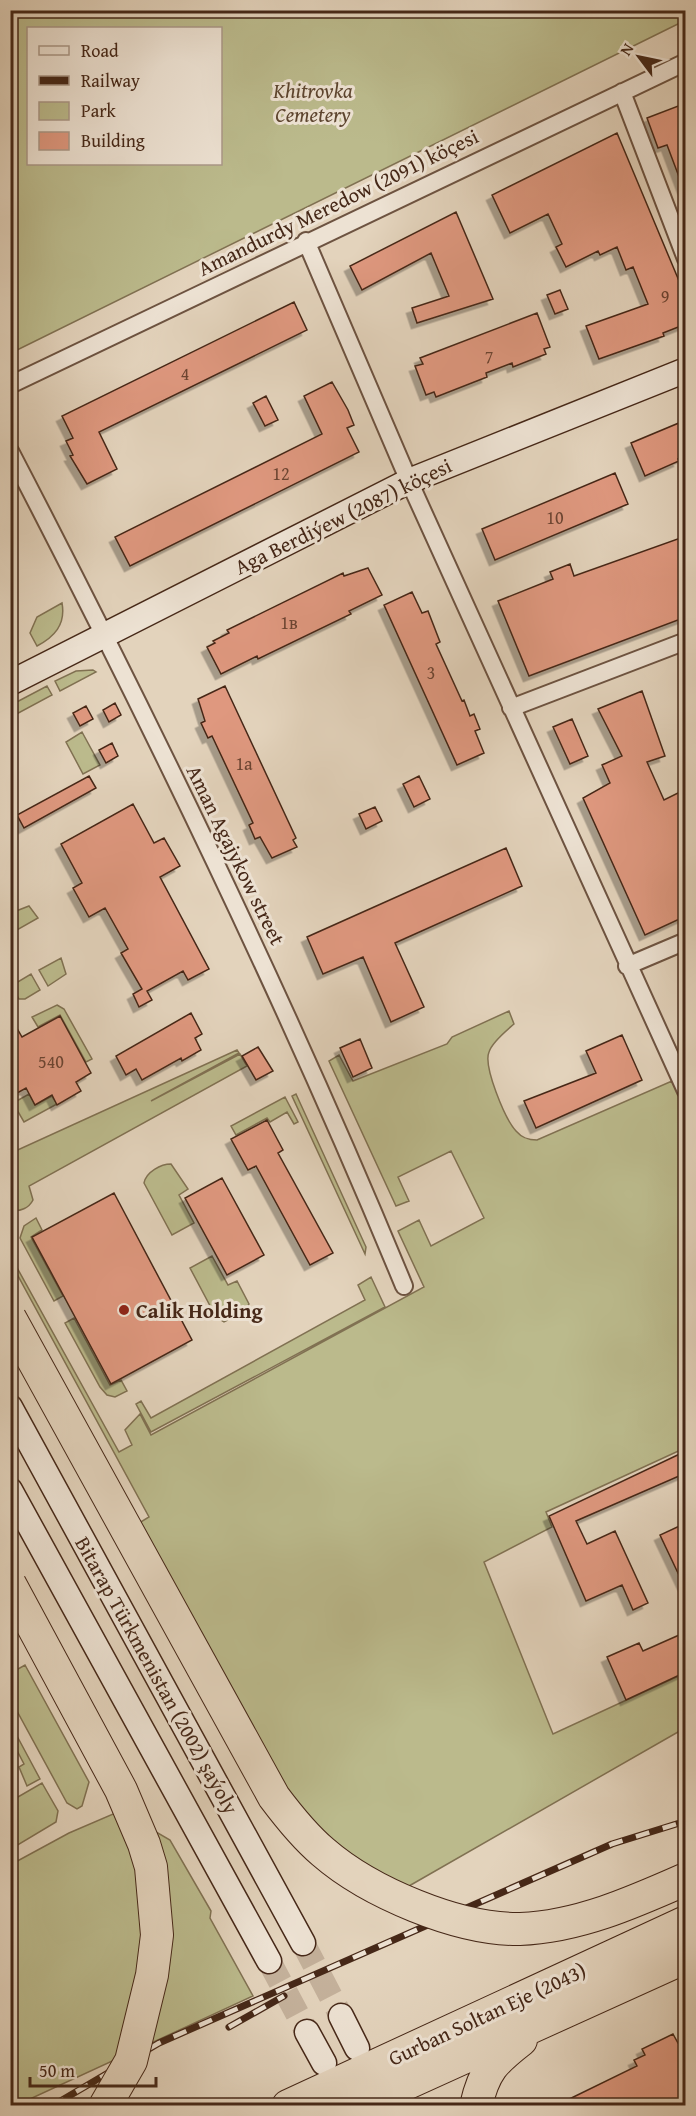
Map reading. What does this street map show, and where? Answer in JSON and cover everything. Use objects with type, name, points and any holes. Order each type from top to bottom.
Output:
[{"type":"highway","points":[[10,1318],[274,1797],[290,1818],[323,1852],[345,1869],[401,1899],[432,1911],[499,1928],[531,1928],[584,1919],[686,1879]]},
{"type":"highway","points":[[10,1584],[121,1790],[144,1844],[151,1867],[157,1935],[152,1975],[131,2061],[105,2106]]},
{"type":"highway","name":"Gurban Soltan Eje (2043)","points":[[288,2106],[686,1922]]},
{"type":"highway","name":"Gurban Soltan Eje (2043)","points":[[357,2106],[555,2014],[686,1957]]},
{"type":"highway","points":[[476,2106],[479,2092],[493,2062],[555,2014]]},
{"type":"main road","name":"Aga Berdiýew (2087) köçesi","points":[[10,683],[409,481],[686,370]]},
{"type":"main road","name":"Bitarap Türkmenistan (2002) şaýoly","points":[[10,1407],[303,1943]]},
{"type":"main road","name":"Bitarap Türkmenistan (2002) şaýoly","points":[[10,1490],[269,1961]]},
{"type":"main road","points":[[341,2016],[357,2048]]},
{"type":"main road","points":[[307,2032],[324,2063]]},
{"type":"street","name":"Amandurdy Meredow (2091) köçesi","points":[[10,385],[306,241],[686,62]]},
{"type":"street","points":[[622,92],[686,259]]},
{"type":"street","points":[[306,241],[409,481],[627,966],[686,1090]]},
{"type":"street","name":"Aman Agajykow street","points":[[10,451],[104,634],[264,965],[404,1286]]},
{"type":"street","points":[[511,708],[686,641]]},
{"type":"street","points":[[627,966],[686,941]]},
{"type":"green space","name":"Khitrovka Cemetery","points":[[11,10],[685,10],[686,20],[11,353]]},
{"type":"green space","points":[[62,603],[60,624],[49,639],[37,646],[30,633],[37,617]]},
{"type":"green space","points":[[93,670],[96,672],[60,691],[55,681],[76,671]]},
{"type":"green space","points":[[47,686],[52,695],[11,717],[11,705]]},
{"type":"green space","points":[[82,732],[100,765],[83,774],[66,742]]},
{"type":"green space","points":[[29,906],[38,918],[17,930],[11,913]]},
{"type":"green space","points":[[61,958],[66,974],[48,986],[39,970]]},
{"type":"green space","points":[[31,974],[40,990],[25,999],[19,999],[11,986]]},
{"type":"green space","points":[[57,1005],[64,1009],[92,1059],[86,1062],[60,1015],[38,1027],[32,1017]]},
{"type":"green space","points":[[509,1011],[514,1024],[493,1044],[489,1052],[489,1069],[511,1125],[523,1137],[537,1140],[672,1081],[686,1109],[685,1448],[546,1512],[552,1527],[484,1562],[553,1734],[685,1673],[685,1728],[402,1890],[337,1848],[284,1788],[139,1523],[149,1517],[11,1263],[10,1255],[119,1452],[132,1445],[125,1430],[140,1414],[151,1435],[424,1287],[398,1231],[419,1220],[431,1246],[484,1218],[451,1151],[398,1177],[409,1201],[396,1206],[329,1061],[339,1055],[353,1081],[447,1044],[452,1037]]},
{"type":"green space","points":[[237,1050],[239,1053],[151,1101],[240,1054],[247,1066],[29,1186],[33,1200],[31,1203],[21,1210],[11,1210],[11,1153]]},
{"type":"green space","points":[[29,1094],[35,1105],[52,1096],[57,1104],[24,1122],[13,1103]]},
{"type":"green space","points":[[296,1094],[366,1247],[365,1254],[292,1096]]},
{"type":"green space","points":[[285,1097],[298,1122],[294,1124],[287,1112],[270,1122],[267,1118],[236,1135],[231,1126]]},
{"type":"green space","points":[[171,1164],[188,1189],[179,1195],[194,1223],[172,1235],[144,1183],[154,1169]]},
{"type":"green space","points":[[36,1218],[42,1230],[31,1237],[63,1296],[54,1301],[20,1238],[24,1226]]},
{"type":"green space","points":[[212,1256],[228,1285],[237,1281],[249,1304],[244,1312],[224,1322],[216,1317],[190,1268]]},
{"type":"green space","points":[[371,1277],[385,1307],[151,1432],[136,1404],[141,1401],[151,1418],[365,1300],[358,1285]]},
{"type":"green space","points":[[74,1318],[110,1385],[121,1380],[127,1391],[115,1397],[107,1395],[100,1387],[65,1323]]},
{"type":"green space","points":[[25,1665],[89,1782],[82,1806],[77,1809],[67,1803],[11,1700],[11,1673]]},
{"type":"green space","points":[[17,1736],[40,1779],[27,1786],[19,1767],[24,1764],[11,1739]]},
{"type":"green space","points":[[42,1783],[58,1811],[56,1822],[11,1849],[11,1801]]},
{"type":"green space","points":[[120,1811],[170,1840],[211,1911],[210,1918],[253,1996],[17,2105],[11,2105],[10,1865],[69,1833]]},
{"type":"building","points":[[686,103],[686,190],[684,190],[667,145],[658,148],[647,118]]},
{"type":"building","points":[[617,133],[682,288],[679,289],[686,307],[686,324],[663,333],[664,336],[599,359],[586,326],[648,304],[633,267],[626,270],[617,247],[600,255],[598,251],[566,267],[556,247],[562,244],[548,214],[510,233],[492,195]]},
{"type":"building","points":[[456,212],[493,299],[417,323],[412,308],[449,296],[431,253],[362,290],[350,266]]},
{"type":"building","points":[[560,290],[568,309],[555,314],[547,295]]},
{"type":"building","points":[[294,302],[307,330],[99,432],[117,469],[87,484],[70,456],[73,455],[66,441],[73,438],[62,416]]},
{"type":"building","points":[[537,313],[550,347],[544,349],[546,354],[513,367],[512,363],[486,373],[487,377],[436,397],[434,392],[426,395],[415,366],[423,364],[420,358]]},
{"type":"building","points":[[332,382],[354,425],[347,428],[359,452],[130,566],[115,537],[322,434],[304,396]]},
{"type":"building","points":[[266,396],[278,420],[265,426],[253,403]]},
{"type":"building","points":[[686,420],[686,456],[645,476],[631,443]]},
{"type":"building","points":[[615,473],[628,504],[495,560],[482,529]]},
{"type":"building","points":[[686,536],[686,617],[529,676],[498,601],[553,579],[550,572],[570,564],[574,576]]},
{"type":"building","points":[[368,568],[382,595],[349,611],[351,614],[258,659],[257,656],[221,674],[207,647],[215,643],[213,641],[229,633],[227,630],[343,573],[344,576]]},
{"type":"building","points":[[412,592],[422,613],[428,611],[440,642],[436,644],[462,701],[464,700],[470,716],[474,714],[480,729],[475,731],[484,753],[457,765],[384,605]]},
{"type":"building","points":[[225,686],[296,838],[293,840],[297,847],[272,858],[260,837],[255,839],[249,825],[253,823],[212,736],[208,738],[201,723],[205,721],[198,699]]},
{"type":"building","points":[[642,691],[665,756],[647,762],[664,800],[686,789],[686,916],[645,935],[583,798],[610,783],[602,765],[622,756],[598,709]]},
{"type":"building","points":[[115,703],[121,715],[109,722],[103,710]]},
{"type":"building","points":[[86,706],[93,719],[80,726],[73,713]]},
{"type":"building","points":[[572,719],[588,756],[570,764],[553,727]]},
{"type":"building","points":[[112,743],[118,756],[106,763],[99,750]]},
{"type":"building","points":[[89,776],[96,788],[24,828],[17,815]]},
{"type":"building","points":[[419,776],[430,799],[414,807],[403,784]]},
{"type":"building","points":[[133,804],[154,843],[164,838],[180,866],[160,877],[209,969],[188,980],[183,971],[147,991],[152,1000],[139,1007],[133,994],[142,989],[121,953],[128,949],[105,908],[89,917],[73,888],[82,883],[61,844]]},
{"type":"building","points":[[375,807],[382,821],[366,829],[359,814]]},
{"type":"building","points":[[506,848],[522,886],[395,943],[424,1007],[391,1022],[363,957],[323,974],[307,937]]},
{"type":"building","points":[[191,1013],[202,1034],[195,1038],[201,1050],[182,1061],[181,1058],[142,1080],[136,1069],[126,1075],[116,1056]]},
{"type":"building","points":[[10,1016],[22,1037],[60,1016],[91,1073],[76,1082],[81,1091],[57,1105],[52,1095],[35,1105],[26,1088],[10,1097]]},
{"type":"building","points":[[622,1035],[642,1080],[536,1128],[524,1101],[596,1073],[586,1051]]},
{"type":"building","points":[[360,1039],[372,1068],[353,1077],[340,1048]]},
{"type":"building","points":[[258,1047],[273,1071],[256,1080],[242,1056]]},
{"type":"building","points":[[267,1120],[283,1150],[278,1153],[333,1253],[310,1265],[256,1166],[248,1170],[231,1139]]},
{"type":"building","points":[[222,1178],[264,1255],[227,1275],[185,1198]]},
{"type":"building","name":"Calik Holding","points":[[114,1193],[192,1340],[111,1384],[32,1237]]},
{"type":"building","points":[[686,1451],[686,1473],[576,1521],[587,1544],[615,1531],[648,1603],[633,1610],[622,1585],[586,1601],[549,1516]]},
{"type":"building","points":[[686,1523],[686,1590],[660,1535]]},
{"type":"building","points":[[686,1632],[686,1672],[626,1700],[607,1657],[639,1643],[643,1651]]},
{"type":"building","points":[[673,2034],[678,2043],[686,2040],[686,2106],[555,2106],[637,2066],[634,2060],[645,2055],[642,2049]]},
{"type":"tunnel","points":[[303,1943],[341,2016]]},
{"type":"tunnel","points":[[269,1961],[307,2032]]},
{"type":"railway","points":[[52,2106],[159,2043],[612,1844],[686,1821]]},
{"type":"railway","points":[[229,2027],[284,1996]]},
{"type":"place","name":"Calik Holding","points":[[124,1310]]}]
